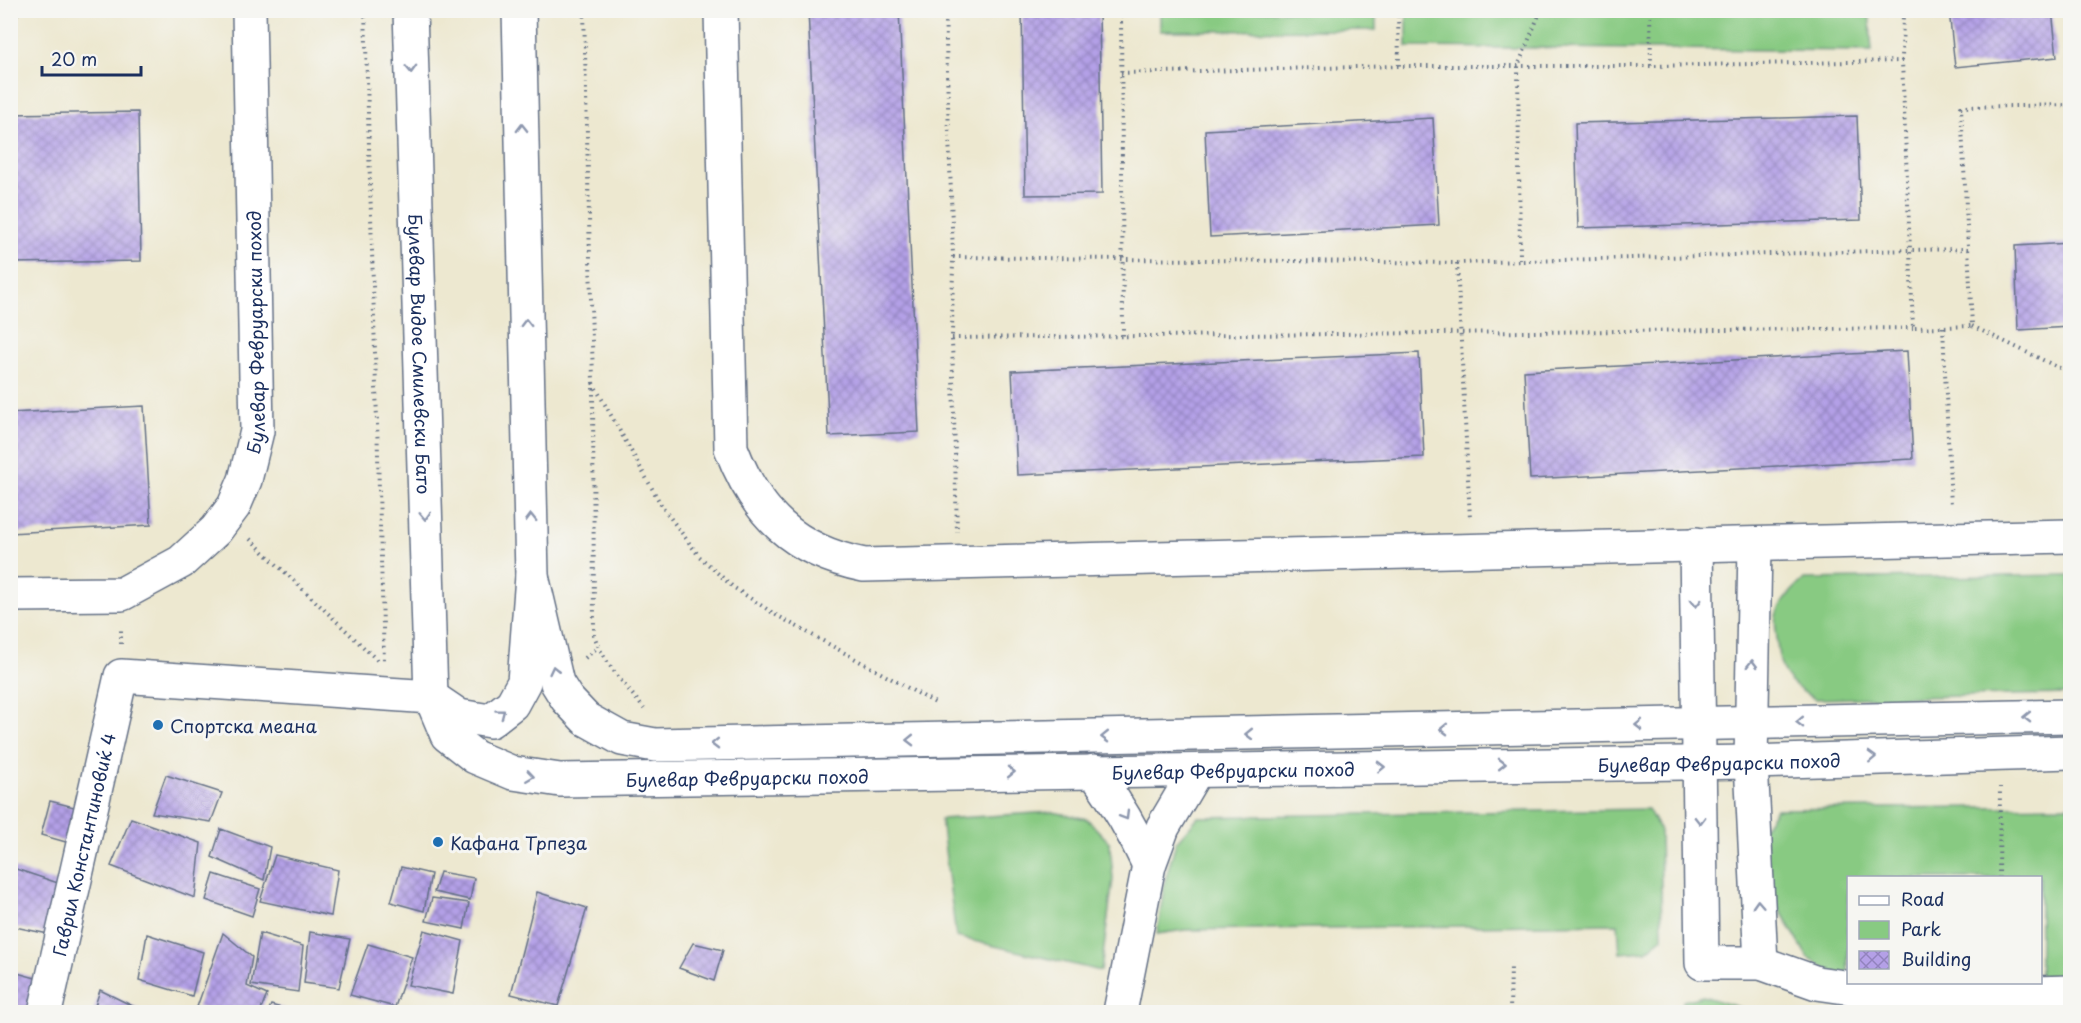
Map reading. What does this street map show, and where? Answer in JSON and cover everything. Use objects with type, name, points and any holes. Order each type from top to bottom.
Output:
[{"type":"street","name":"Булевар Февруарски поход","points":[[122,594],[181,562],[216,530],[234,506],[245,480],[257,431],[249,10]]},
{"type":"street","name":"Булевар Видое Смилевски Бато","points":[[410,10],[431,697]]},
{"type":"street","points":[[121,676],[431,697],[459,716],[490,721],[512,704],[524,682],[532,576],[519,10]]},
{"type":"street","points":[[721,10],[731,448],[741,474],[755,498],[790,534],[812,549],[838,560],[864,565],[2070,536]]},
{"type":"street","points":[[1696,544],[1702,963],[1761,963],[1817,983],[1880,992],[1998,994],[2070,992]]},
{"type":"street","points":[[1755,545],[1750,762],[1761,963]]},
{"type":"street","name":"Булевар Февруарски поход","points":[[532,576],[557,683],[567,699],[586,719],[622,739],[655,745],[2070,716]]},
{"type":"street","points":[[10,595],[122,594]]},
{"type":"street","name":"Гаврил Константиновиќ 4","points":[[45,1012],[121,676]]},
{"type":"street","name":"Булевар Февруарски поход","points":[[431,697],[447,735],[475,757],[513,773],[560,780],[1750,762],[2070,752]]},
{"type":"street","points":[[1094,771],[1134,831],[1149,865]]},
{"type":"street","points":[[1120,1012],[1149,865],[1163,827],[1196,771]]},
{"type":"path","points":[[226,516],[384,667],[365,10]]},
{"type":"path","points":[[584,10],[593,382],[594,635],[605,659],[649,715]]},
{"type":"path","points":[[945,10],[953,257],[952,338],[958,563]]},
{"type":"path","points":[[1121,10],[1123,337]]},
{"type":"path","points":[[1398,10],[1399,66]]},
{"type":"path","points":[[1520,260],[1518,66],[1540,10]]},
{"type":"path","points":[[1650,10],[1650,66]]},
{"type":"path","points":[[1903,10],[1902,61],[1913,328]]},
{"type":"path","points":[[1121,73],[1399,66],[1650,66],[1902,61]]},
{"type":"path","points":[[1972,326],[1961,106],[2070,105]]},
{"type":"path","points":[[953,257],[1457,263],[1968,249]]},
{"type":"path","points":[[1457,263],[1471,550]]},
{"type":"path","points":[[952,338],[1972,326],[2070,373]]},
{"type":"path","points":[[1943,327],[1952,539]]},
{"type":"path","points":[[593,382],[663,508],[699,556],[733,587],[776,615],[944,708]]},
{"type":"path","points":[[121,676],[122,594]]},
{"type":"path","points":[[1999,876],[2000,786]]},
{"type":"path","points":[[1510,1012],[1511,966]]},
{"type":"green space","points":[[1160,11],[1376,11],[1376,30],[1160,31]]},
{"type":"green space","points":[[1407,11],[1869,11],[1872,51],[1407,47]]},
{"type":"green space","points":[[2070,575],[2070,694],[1815,699],[1797,688],[1782,669],[1775,625],[1776,616],[1784,601],[1804,579]]},
{"type":"green space","points":[[2070,806],[2070,990],[2042,983],[2042,876],[1847,876],[1847,979],[1808,958],[1767,888],[1763,828],[1776,809]]},
{"type":"green space","points":[[1648,809],[1660,831],[1662,938],[1646,951],[1620,953],[1618,924],[1185,930],[1157,934],[1165,881],[1176,842],[1198,817]]},
{"type":"green space","points":[[1053,812],[1087,819],[1110,843],[1113,879],[1101,971],[956,937],[941,819]]},
{"type":"green space","points":[[1703,996],[1754,1012],[1683,1012],[1683,1001]]},
{"type":"building","points":[[10,10],[22,10],[10,23]]},
{"type":"building","points":[[808,10],[899,10],[919,432],[829,436]]},
{"type":"building","points":[[1022,10],[1099,10],[1102,194],[1025,195]]},
{"type":"building","points":[[1949,10],[2052,10],[2057,57],[1955,67]]},
{"type":"building","points":[[138,112],[141,261],[10,263],[10,114]]},
{"type":"building","points":[[1857,116],[1861,220],[1578,228],[1575,123]]},
{"type":"building","points":[[1433,118],[1439,225],[1210,237],[1205,130]]},
{"type":"building","points":[[2070,243],[2070,327],[2018,330],[2015,246]]},
{"type":"building","points":[[1907,351],[1913,459],[1530,479],[1524,371]]},
{"type":"building","points":[[1419,353],[1424,457],[1017,475],[1012,371]]},
{"type":"building","points":[[144,406],[151,525],[10,533],[10,413]]},
{"type":"building","points":[[166,775],[222,793],[211,822],[152,813]]},
{"type":"building","points":[[50,801],[86,810],[80,846],[41,835]]},
{"type":"building","points":[[131,818],[201,843],[195,898],[111,866]]},
{"type":"building","points":[[221,829],[270,847],[264,880],[212,857]]},
{"type":"building","points":[[275,855],[338,870],[331,916],[260,901]]},
{"type":"building","points":[[10,867],[67,886],[58,936],[10,926]]},
{"type":"building","points":[[401,867],[431,874],[424,911],[391,902]]},
{"type":"building","points":[[440,872],[474,878],[470,900],[434,892]]},
{"type":"building","points":[[214,874],[260,889],[252,916],[206,900]]},
{"type":"building","points":[[537,892],[587,908],[558,1006],[511,994]]},
{"type":"building","points":[[432,898],[469,903],[464,929],[426,921]]},
{"type":"building","points":[[424,930],[463,941],[453,994],[408,985]]},
{"type":"building","points":[[310,932],[350,939],[339,988],[304,983]]},
{"type":"building","points":[[223,933],[252,957],[247,986],[267,995],[260,1012],[221,1012],[197,1007]]},
{"type":"building","points":[[260,933],[303,946],[298,992],[251,985]]},
{"type":"building","points":[[147,934],[203,952],[192,996],[139,980]]},
{"type":"building","points":[[693,943],[723,950],[714,981],[679,968]]},
{"type":"building","points":[[368,944],[412,957],[395,1007],[350,995]]},
{"type":"building","points":[[10,971],[43,980],[37,1012],[10,1012]]},
{"type":"building","points":[[100,990],[145,1012],[93,1012]]},
{"type":"building","points":[[271,1005],[295,1012],[268,1012]]},
{"type":"place","name":"Спортска меана","points":[[158,725]]},
{"type":"place","name":"Кафана Трпеза","points":[[438,842]]}]
